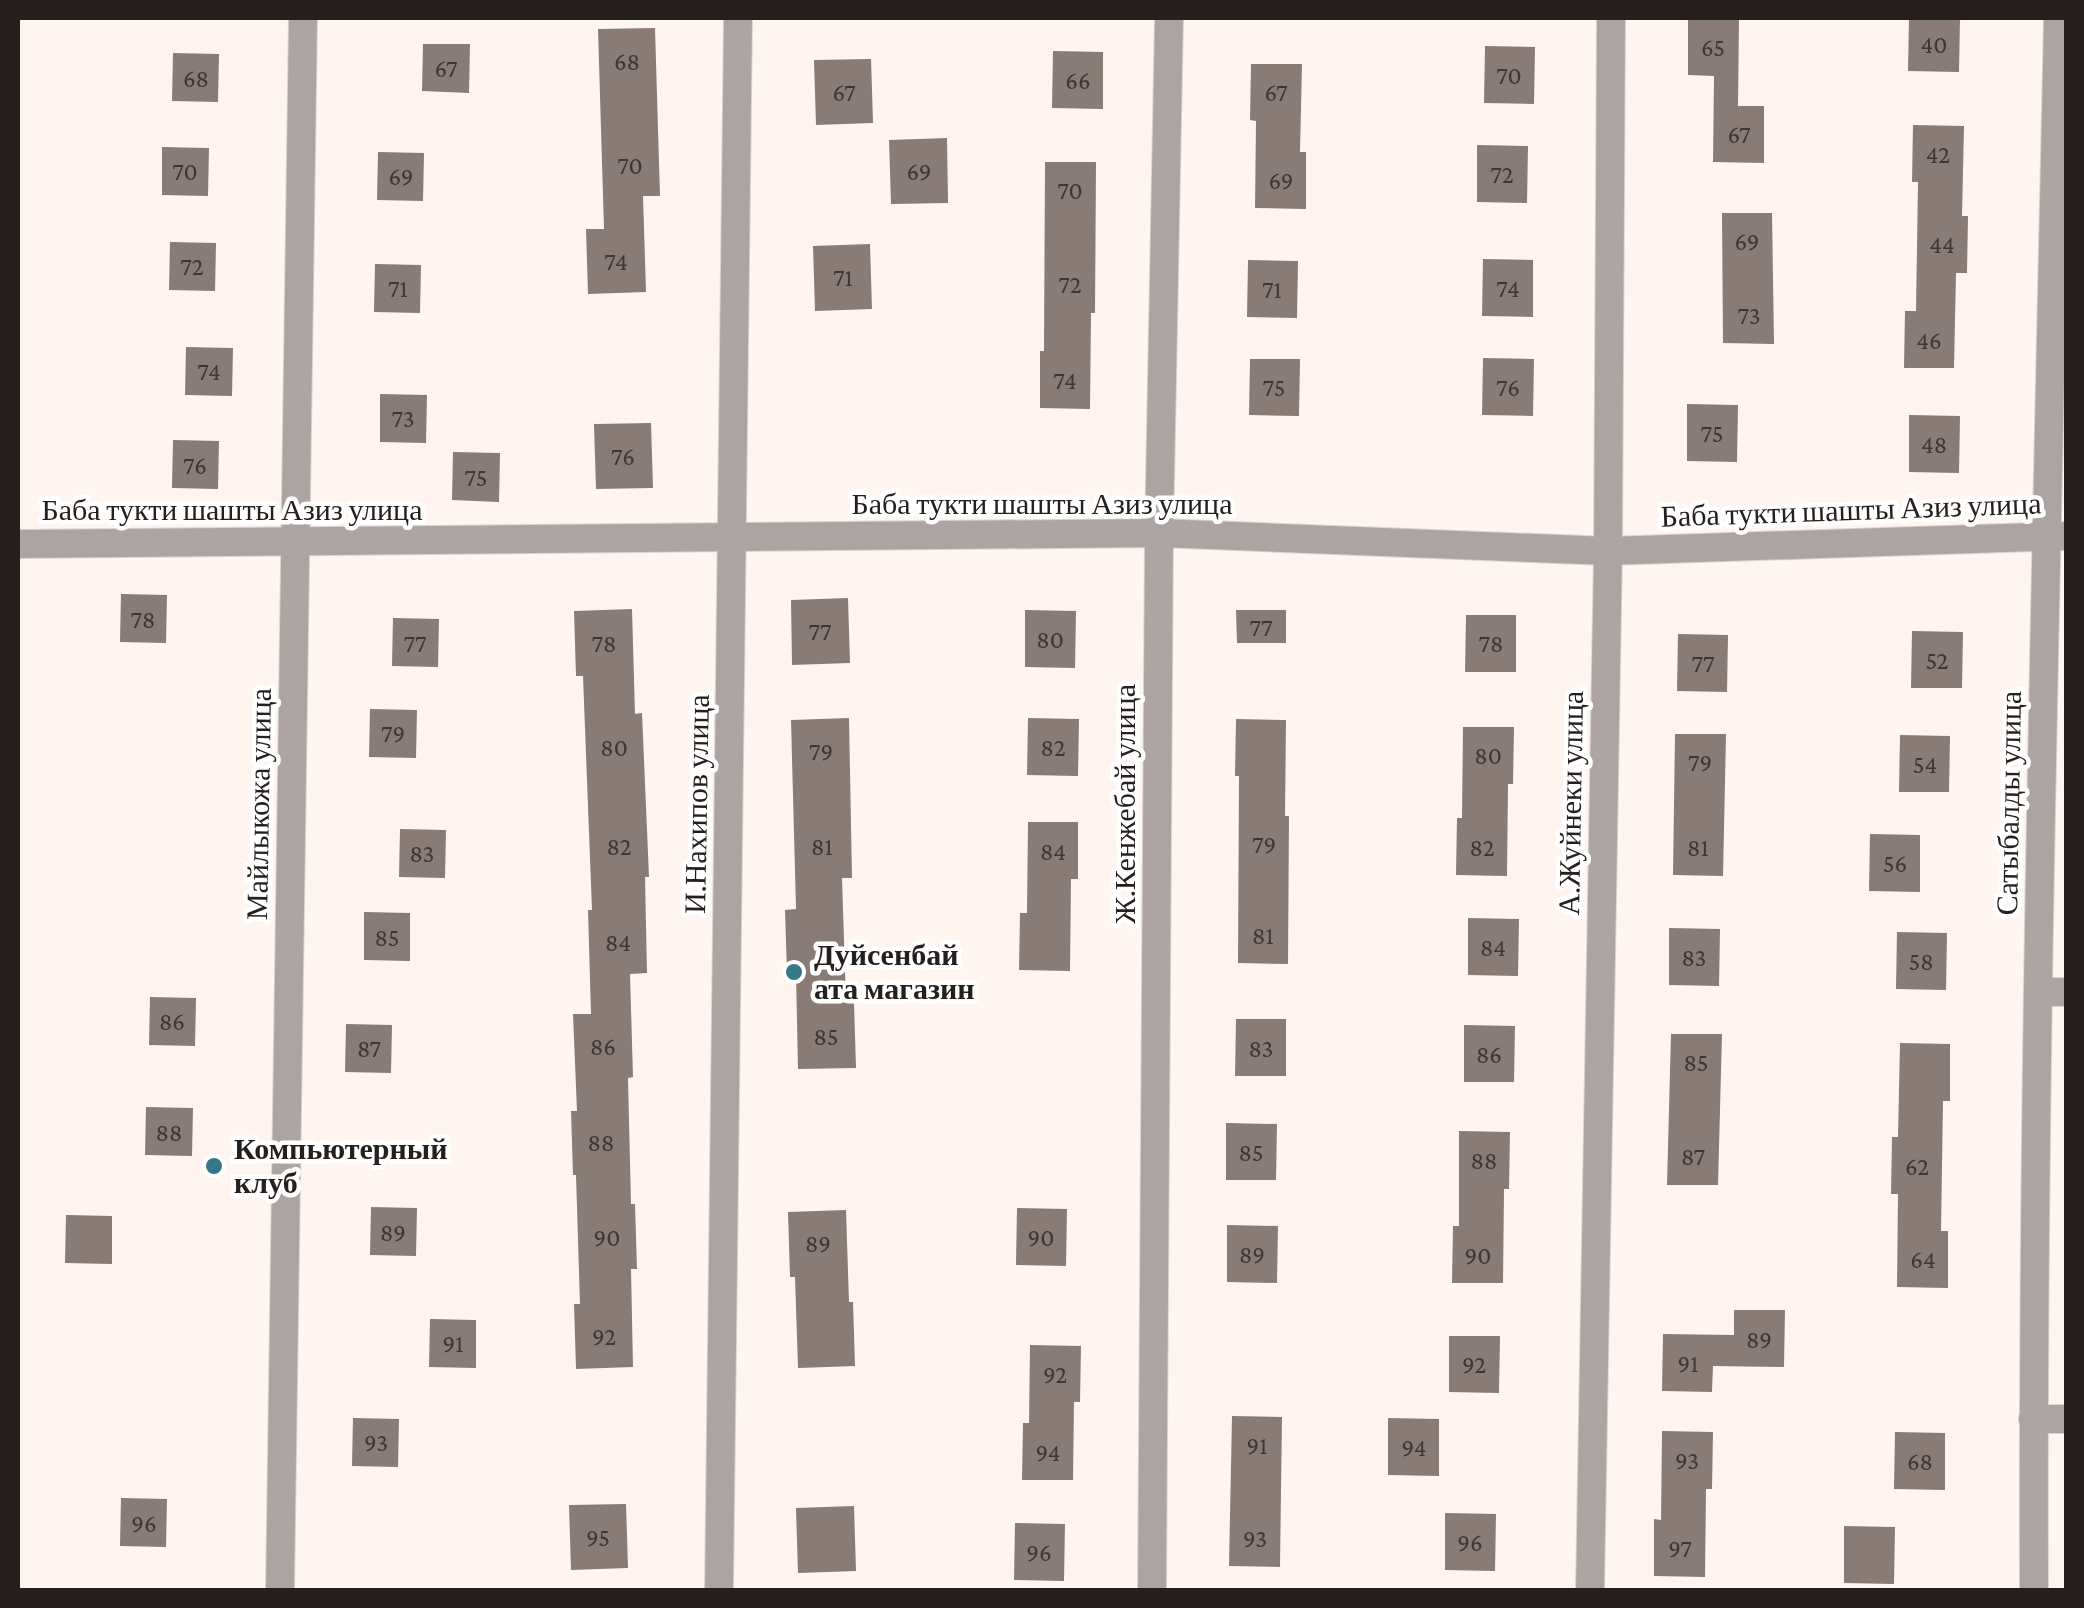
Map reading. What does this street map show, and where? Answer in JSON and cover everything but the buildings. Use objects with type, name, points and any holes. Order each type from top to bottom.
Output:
[{"type":"street","name":"Майлыкожа улица","points":[[280,1590],[303,18]]},
{"type":"street","name":"И.Нахипов улица","points":[[719,1590],[738,18]]},
{"type":"street","name":"Ж.Кенжебай улица","points":[[1152,1590],[1159,533],[1170,18]]},
{"type":"street","name":"А.Жуйнеки улица","points":[[1590,1590],[1608,551],[1611,18]]},
{"type":"street","name":"Сатыбалды улица","points":[[2034,1590],[2034,1419],[2052,992],[2058,18]]},
{"type":"street","name":"Баба тукти шашты Азиз улица","points":[[18,544],[1159,533],[1608,551],[2057,536]]},
{"type":"street","points":[[2034,1419],[2066,1419]]},
{"type":"place","name":"Дуйсенбай ата магазин","points":[[794,972]]},
{"type":"place","name":"Компьютерный клуб","points":[[214,1166]]}]
